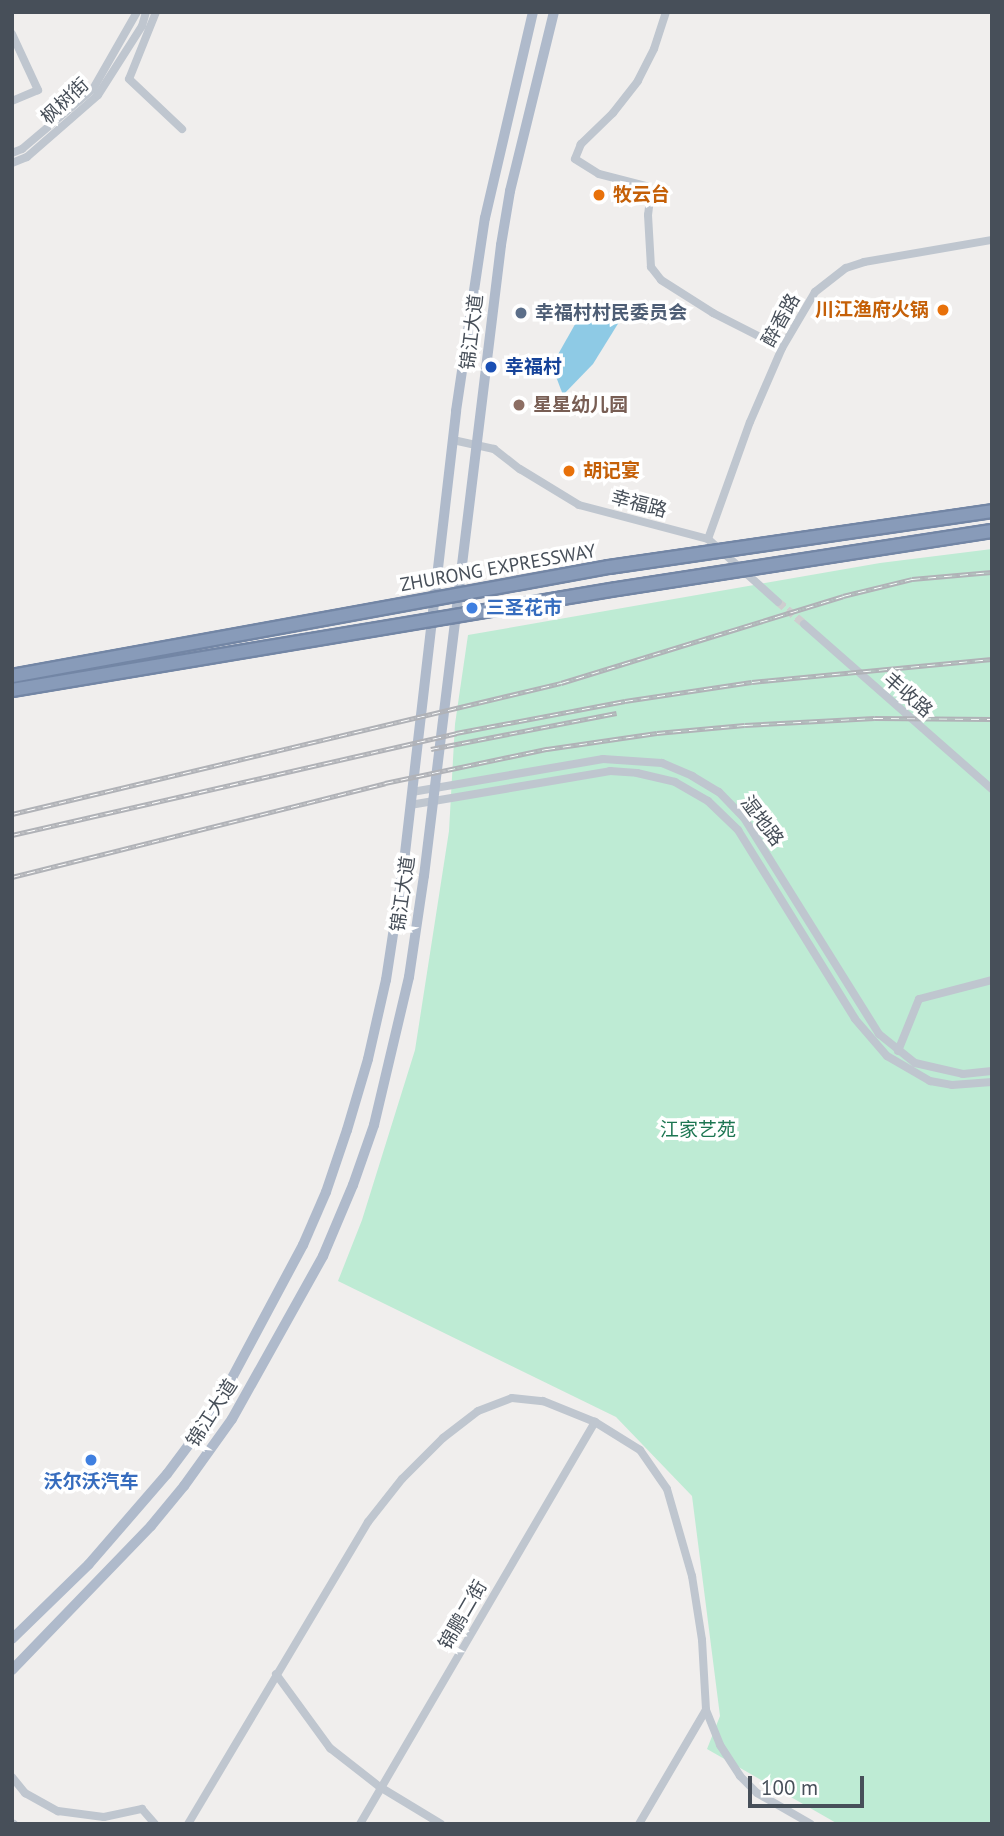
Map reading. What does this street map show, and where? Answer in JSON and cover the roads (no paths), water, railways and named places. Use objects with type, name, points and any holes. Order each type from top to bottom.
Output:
[{"type":"highway","name":"ZHURONG EXPRESSWAY","points":[[12,676],[609,567],[992,511]]},
{"type":"highway","name":"ZHURONG EXPRESSWAY","points":[[12,690],[617,589],[992,531]]},
{"type":"main road","name":"锦江大道","points":[[12,1639],[89,1564],[167,1475],[202,1427],[225,1391],[303,1245],[326,1192],[368,1059],[386,980],[412,792],[453,440],[492,176],[533,12]]},
{"type":"main road","name":"锦江大道","points":[[12,1670],[99,1583],[184,1486],[244,1399],[323,1256],[366,1149],[395,1047],[409,977],[475,446],[510,191],[554,12]]},
{"type":"street","name":"枫树街","points":[[12,153],[22,149],[93,89],[135,21],[137,12]]},
{"type":"street","name":"枫树街","points":[[12,163],[27,157],[98,95],[142,26],[146,12]]},
{"type":"street","points":[[156,12],[128,79],[182,128]]},
{"type":"street","points":[[666,12],[654,50],[638,80],[613,113],[581,144],[575,159],[599,174],[646,186],[650,199],[648,215],[651,267],[662,280],[713,313],[782,348]]},
{"type":"street","points":[[12,34],[38,90],[12,101]]},
{"type":"street","name":"醉香路","points":[[708,539],[750,422],[782,348],[815,292],[846,268],[992,240]]},
{"type":"street","name":"幸福路","points":[[453,440],[494,449],[520,469],[579,505],[708,539]]},
{"type":"street","points":[[708,539],[778,602]]},
{"type":"street","name":"丰收路","points":[[804,624],[992,789]]},
{"type":"street","name":"湿地路","points":[[410,805],[433,796],[603,759],[662,763],[704,782],[732,804],[756,834],[880,1034],[915,1063],[963,1074],[992,1072]]},
{"type":"street","name":"湿地路","points":[[412,792],[433,796],[610,771],[665,779],[690,789],[738,830],[872,1042],[892,1060],[930,1081],[953,1085],[992,1082]]},
{"type":"street","points":[[780,895],[790,889]]},
{"type":"street","points":[[892,1060],[919,999],[992,980]]},
{"type":"street","points":[[188,1824],[368,1522],[402,1479],[443,1438],[478,1411],[512,1398],[543,1401],[595,1422],[640,1450],[667,1489],[692,1576],[702,1640],[706,1710],[720,1745],[740,1776],[757,1793],[811,1824]]},
{"type":"street","name":"锦鹏二街","points":[[360,1824],[595,1422]]},
{"type":"street","points":[[276,1674],[330,1748],[380,1787],[441,1824]]},
{"type":"street","points":[[639,1824],[706,1710]]},
{"type":"street","points":[[12,1777],[25,1793],[58,1811],[104,1816],[142,1809],[155,1824]]},
{"type":"water","points":[[598,308],[624,314],[593,364],[563,395],[555,374],[556,358],[578,319]]},
{"type":"tunnel","points":[[778,602],[804,624]]},
{"type":"railway","points":[[12,814],[561,683],[843,596],[912,579],[992,572]]},
{"type":"railway","points":[[12,835],[456,733],[625,701],[752,682],[992,659]]},
{"type":"railway","points":[[431,749],[617,713]]},
{"type":"railway","points":[[12,877],[385,783],[547,749],[657,733],[745,725],[875,718],[992,719]]},
{"type":"place","name":"牧云台","points":[[599,195]]},
{"type":"place","name":"川江渔府火锅","points":[[943,310]]},
{"type":"place","name":"幸福村村民委员会","points":[[521,313]]},
{"type":"place","name":"幸福村","points":[[491,367]]},
{"type":"place","name":"星星幼儿园","points":[[519,405]]},
{"type":"place","name":"胡记宴","points":[[569,471]]},
{"type":"place","name":"三圣花市","points":[[472,608]]},
{"type":"place","name":"沃尔沃汽车","points":[[91,1460]]},
{"type":"park label","name":"江家艺苑","points":[[698,1130]]}]
